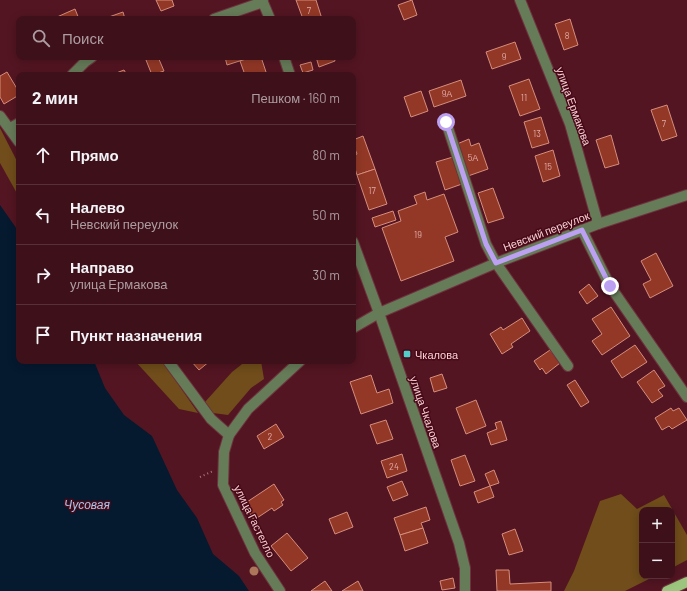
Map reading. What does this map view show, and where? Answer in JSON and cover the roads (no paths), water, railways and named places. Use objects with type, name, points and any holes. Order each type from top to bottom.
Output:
[{"type":"main road","points":[[667,591],[687,582]]},
{"type":"street","name":"улица Ермакова","points":[[520,0],[570,124],[598,224]]},
{"type":"street","points":[[222,16],[263,1],[269,16]]},
{"type":"street","points":[[75,72],[88,60]]},
{"type":"street","points":[[285,60],[289,72]]},
{"type":"street","points":[[0,116],[16,137]]},
{"type":"street","points":[[446,122],[486,244],[496,263],[568,366]]},
{"type":"street","points":[[10,128],[16,125]]},
{"type":"street","name":"Невский переулок","points":[[356,326],[379,313],[496,263],[598,224],[687,195]]},
{"type":"street","points":[[582,230],[610,286],[687,397]]},
{"type":"street","name":"улица Чкалова","points":[[356,250],[461,550],[465,568],[464,591]]},
{"type":"street","points":[[170,364],[211,419],[230,435],[248,409],[297,364]]},
{"type":"street","name":"улица Гастелло","points":[[230,435],[224,452],[223,485],[255,553],[280,591]]},
{"type":"water","name":"Чусовая","points":[[0,205],[16,228],[16,364],[95,364],[105,388],[124,415],[152,436],[177,490],[197,518],[213,554],[239,576],[249,591],[0,591]]},
{"type":"place","name":"Чкалова","points":[[407,354]]}]
